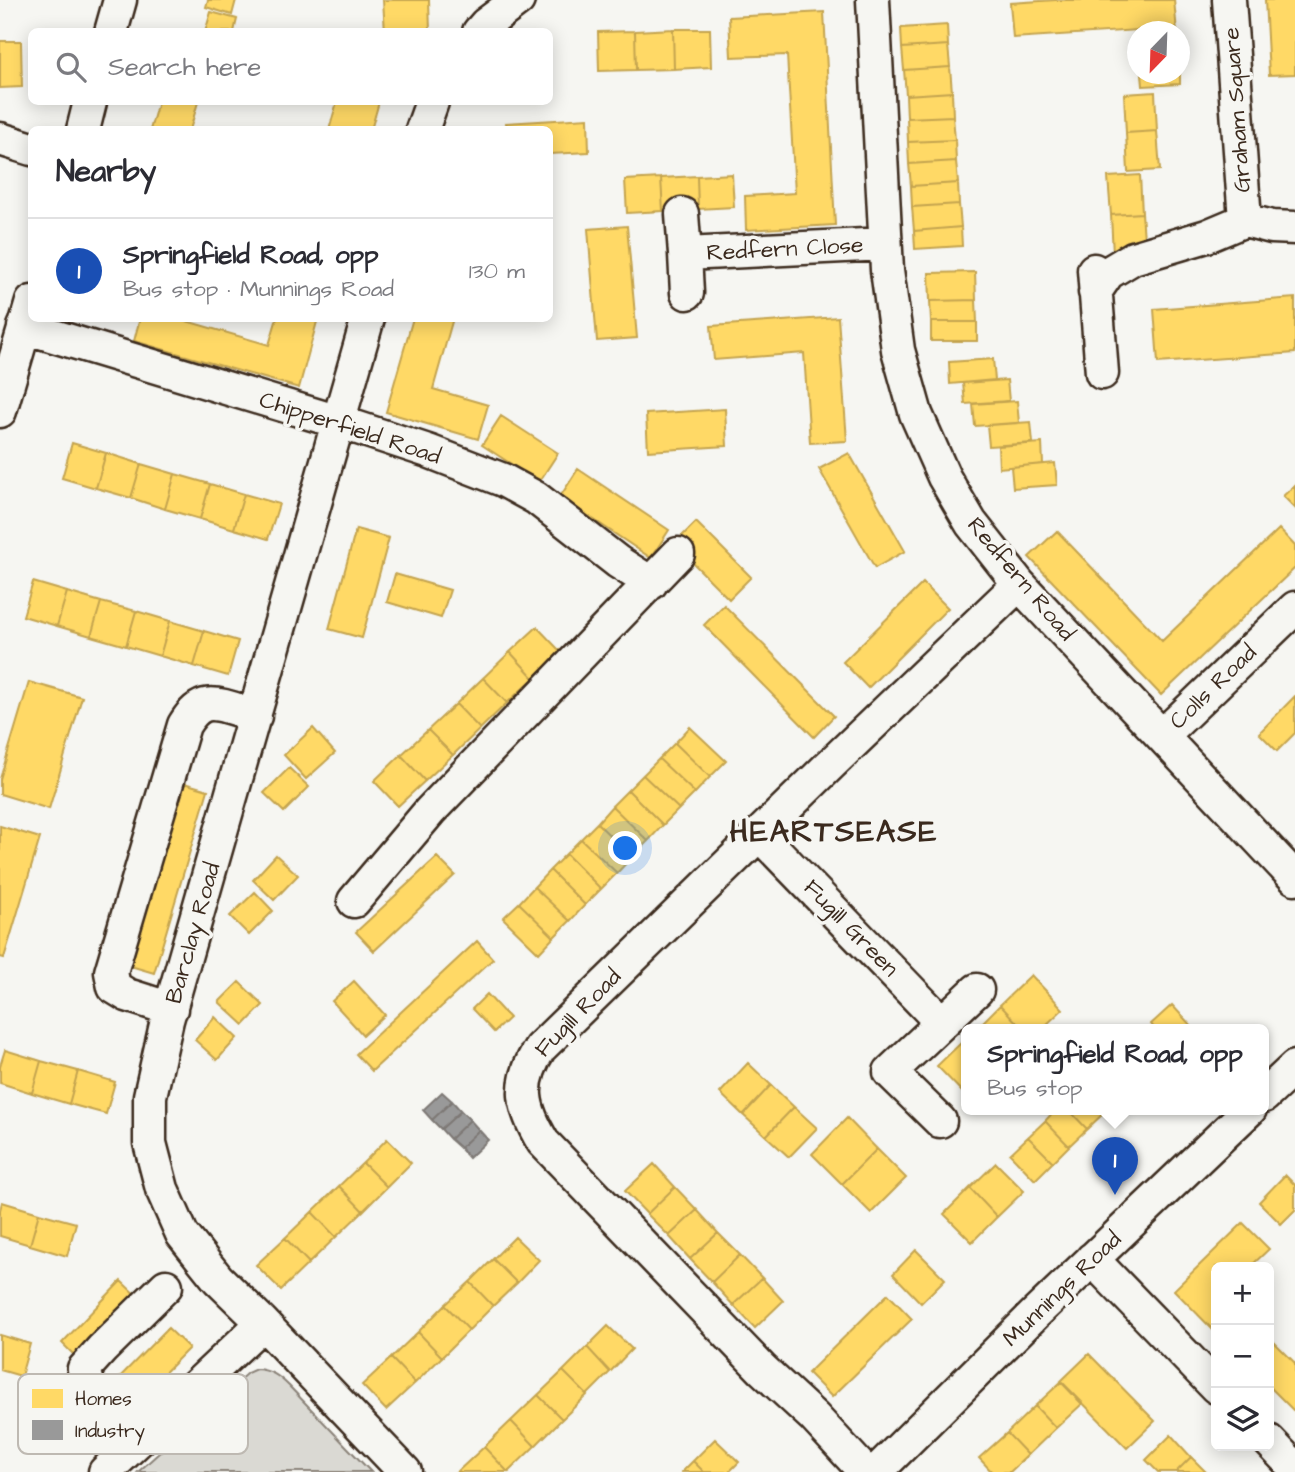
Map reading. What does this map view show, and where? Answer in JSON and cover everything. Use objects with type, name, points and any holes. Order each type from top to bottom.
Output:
[{"type":"street","points":[[112,28],[120,0]]},
{"type":"street","points":[[483,28],[518,0]]},
{"type":"street","name":"Redfern Road","points":[[873,0],[885,244],[898,350],[916,414],[944,477],[971,523],[1019,584],[1295,878]]},
{"type":"street","name":"Graham Square","points":[[1229,0],[1244,220]]},
{"type":"street","points":[[84,126],[89,105]]},
{"type":"street","points":[[423,126],[431,105]]},
{"type":"street","points":[[0,139],[28,148]]},
{"type":"street","name":"Redfern Close","points":[[682,214],[687,293]]},
{"type":"street","name":"Graham Square","points":[[1102,373],[1094,280],[1133,258],[1207,236],[1244,220],[1272,227],[1295,228]]},
{"type":"street","name":"Redfern Close","points":[[685,254],[885,244]]},
{"type":"street","points":[[0,411],[28,315]]},
{"type":"street","name":"Chipperfield Road","points":[[48,322],[428,451],[503,480],[536,498],[618,562],[651,583]]},
{"type":"street","name":"Barclay Road","points":[[367,322],[171,1009],[150,1096],[150,1143],[162,1189],[183,1234],[218,1279],[405,1472]]},
{"type":"street","points":[[354,901],[430,811],[678,554]]},
{"type":"street","name":"Fugill Road","points":[[865,1472],[543,1142],[530,1121],[525,1082],[530,1065],[540,1048],[1019,584]]},
{"type":"street","name":"Colls Road","points":[[1162,736],[1295,608]]},
{"type":"street","points":[[171,1009],[127,995],[114,987],[111,972],[184,725],[192,713],[205,705],[225,706],[255,716]]},
{"type":"street","name":"Fugill Green","points":[[759,834],[942,1023]]},
{"type":"street","points":[[940,1121],[890,1072],[977,990]]},
{"type":"street","points":[[1269,1091],[1295,1067]]},
{"type":"street","name":"Munnings Road","points":[[876,1472],[1092,1259],[1244,1115]]},
{"type":"street","points":[[1055,1295],[1058,1269],[1106,1225],[1132,1222]]},
{"type":"street","points":[[1092,1259],[1211,1382]]},
{"type":"street","points":[[85,1374],[84,1369],[102,1349],[166,1286]]},
{"type":"street","points":[[209,1374],[263,1323]]},
{"type":"street","points":[[1274,1446],[1295,1468]]},
{"type":"street","points":[[105,1472],[124,1454]]},
{"type":"shaded area","points":[[256,1369],[278,1376],[371,1472],[138,1472],[158,1454],[248,1454],[247,1373]]},
{"type":"building: Homes","points":[[208,0],[236,0],[232,15],[206,7]]},
{"type":"building: Homes","points":[[383,0],[429,0],[430,28],[385,28]]},
{"type":"building: Homes","points":[[1056,0],[1174,0],[1176,21],[1127,21],[1127,31],[1013,38],[1010,3]]},
{"type":"building: Homes","points":[[1265,0],[1295,0],[1295,74],[1269,75]]},
{"type":"building: Homes","points":[[211,12],[237,19],[235,28],[206,28]]},
{"type":"building: Homes","points":[[824,12],[835,225],[746,230],[745,196],[795,193],[787,55],[731,57],[729,17]]},
{"type":"building: Homes","points":[[947,25],[948,45],[902,48],[901,28]]},
{"type":"building: Homes","points":[[673,29],[674,69],[636,70],[635,31]]},
{"type":"building: Homes","points":[[673,29],[710,29],[711,67],[674,69]]},
{"type":"building: Homes","points":[[635,31],[636,70],[599,71],[598,32]]},
{"type":"building: Homes","points":[[0,41],[21,41],[22,87],[0,88]]},
{"type":"building: Homes","points":[[948,45],[950,67],[904,70],[902,48]]},
{"type":"building: Homes","points":[[950,67],[952,92],[906,95],[904,70]]},
{"type":"building: Homes","points":[[1143,84],[1180,84],[1143,86]]},
{"type":"building: Homes","points":[[952,92],[953,116],[907,118],[906,95]]},
{"type":"building: Homes","points":[[1155,92],[1157,131],[1126,133],[1124,94]]},
{"type":"building: Homes","points":[[157,105],[197,105],[191,126],[151,126]]},
{"type":"building: Homes","points":[[336,105],[378,105],[372,126],[330,126]]},
{"type":"building: Homes","points":[[953,116],[955,140],[908,142],[907,118]]},
{"type":"building: Homes","points":[[588,118],[589,152],[553,154],[553,126],[506,126],[506,123]]},
{"type":"building: Homes","points":[[1157,131],[1160,170],[1128,172],[1126,133]]},
{"type":"building: Homes","points":[[955,140],[956,161],[909,164],[908,142]]},
{"type":"building: Homes","points":[[956,161],[958,183],[911,186],[909,164]]},
{"type":"building: Homes","points":[[732,174],[734,207],[698,209],[697,176]]},
{"type":"building: Homes","points":[[1140,175],[1142,213],[1111,215],[1108,177]]},
{"type":"building: Homes","points":[[697,176],[698,209],[663,211],[661,178]]},
{"type":"building: Homes","points":[[661,178],[663,211],[627,213],[625,180]]},
{"type":"building: Homes","points":[[958,183],[959,204],[912,207],[911,186]]},
{"type":"building: Homes","points":[[959,204],[961,227],[914,231],[912,207]]},
{"type":"building: Homes","points":[[1142,213],[1145,252],[1113,254],[1111,215]]},
{"type":"building: Homes","points":[[627,226],[637,338],[597,341],[588,229]]},
{"type":"building: Homes","points":[[961,227],[962,246],[915,249],[914,231]]},
{"type":"building: Homes","points":[[975,272],[976,300],[930,301],[929,273]]},
{"type":"building: Homes","points":[[1295,298],[1295,353],[1158,363],[1154,309]]},
{"type":"building: Homes","points":[[976,300],[977,322],[931,322],[930,301]]},
{"type":"building: Homes","points":[[838,317],[847,441],[810,443],[804,353],[714,360],[711,326]]},
{"type":"building: Homes","points":[[139,322],[190,322],[269,345],[276,322],[317,322],[299,388],[134,341]]},
{"type":"building: Homes","points":[[412,322],[452,322],[433,389],[488,405],[478,439],[386,412]]},
{"type":"building: Homes","points":[[931,322],[977,322],[977,341],[931,341]]},
{"type":"building: Homes","points":[[993,359],[995,380],[950,384],[949,362]]},
{"type":"building: Homes","points":[[1007,380],[1009,401],[965,404],[963,383]]},
{"type":"building: Homes","points":[[1017,401],[1019,423],[975,426],[973,404]]},
{"type":"building: Homes","points":[[725,409],[727,446],[648,451],[646,414]]},
{"type":"building: Homes","points":[[501,416],[558,453],[539,482],[482,445]]},
{"type":"building: Homes","points":[[1031,422],[1033,443],[989,446],[987,425]]},
{"type":"building: Homes","points":[[72,443],[106,453],[96,488],[62,478]]},
{"type":"building: Homes","points":[[1042,443],[1043,464],[999,468],[998,446]]},
{"type":"building: Homes","points":[[106,453],[141,464],[131,498],[96,488]]},
{"type":"building: Homes","points":[[849,453],[905,551],[875,568],[819,469]]},
{"type":"building: Homes","points":[[1055,463],[1057,485],[1013,488],[1011,467]]},
{"type":"building: Homes","points":[[141,464],[175,474],[165,509],[131,498]]},
{"type":"building: Homes","points":[[578,469],[669,530],[651,558],[560,497]]},
{"type":"building: Homes","points":[[175,474],[210,484],[200,519],[165,509]]},
{"type":"building: Homes","points":[[210,484],[244,494],[234,529],[200,519]]},
{"type":"building: Homes","points":[[1295,485],[1295,508],[1283,496]]},
{"type":"building: Homes","points":[[244,494],[279,504],[268,539],[234,529]]},
{"type":"building: Homes","points":[[696,522],[751,577],[729,599],[674,544]]},
{"type":"building: Homes","points":[[356,529],[389,538],[362,638],[329,629]]},
{"type":"building: Homes","points":[[1279,529],[1295,546],[1295,568],[1161,695],[1029,557],[1057,531],[1162,641]]},
{"type":"building: Homes","points":[[395,574],[450,590],[441,618],[387,602]]},
{"type":"building: Homes","points":[[33,582],[67,592],[57,626],[23,616]]},
{"type":"building: Homes","points":[[923,583],[948,608],[868,688],[843,662]]},
{"type":"building: Homes","points":[[67,592],[101,602],[91,636],[57,626]]},
{"type":"building: Homes","points":[[101,602],[136,611],[126,646],[91,636]]},
{"type":"building: Homes","points":[[724,605],[834,716],[814,737],[704,625]]},
{"type":"building: Homes","points":[[136,611],[170,621],[160,656],[126,646]]},
{"type":"building: Homes","points":[[170,621],[204,631],[194,666],[160,656]]},
{"type":"building: Homes","points":[[537,627],[561,652],[534,678],[510,652]]},
{"type":"building: Homes","points":[[204,631],[238,641],[228,676],[194,666]]},
{"type":"building: Homes","points":[[510,652],[534,678],[507,703],[483,678]]},
{"type":"building: Homes","points":[[483,678],[507,703],[480,729],[456,704]]},
{"type":"building: Homes","points":[[29,682],[82,697],[49,809],[0,794],[0,779]]},
{"type":"building: Homes","points":[[1295,696],[1295,733],[1277,751],[1259,733]]},
{"type":"building: Homes","points":[[456,704],[480,729],[453,755],[428,730]]},
{"type":"building: Homes","points":[[690,727],[726,761],[710,777],[675,743]]},
{"type":"building: Homes","points":[[313,728],[335,753],[306,779],[284,755]]},
{"type":"building: Homes","points":[[428,730],[453,755],[425,781],[401,755]]},
{"type":"building: Homes","points":[[675,743],[710,777],[695,793],[659,759]]},
{"type":"building: Homes","points":[[401,755],[425,781],[398,806],[374,781]]},
{"type":"building: Homes","points":[[659,759],[695,793],[679,809],[643,775]]},
{"type":"building: Homes","points":[[289,768],[309,787],[284,812],[264,793]]},
{"type":"building: Homes","points":[[643,775],[679,809],[663,825],[628,790]]},
{"type":"building: Homes","points":[[170,779],[208,790],[154,973],[117,962]]},
{"type":"building: Homes","points":[[628,790],[663,825],[648,841],[612,806]]},
{"type":"building: Homes","points":[[612,806],[648,841],[632,857],[597,823]]},
{"type":"building: Homes","points":[[597,823],[632,857],[617,873],[581,839]]},
{"type":"building: Homes","points":[[0,826],[40,838],[4,958],[0,957]]},
{"type":"building: Homes","points":[[581,839],[617,873],[601,889],[566,854]]},
{"type":"building: Homes","points":[[566,854],[601,889],[585,905],[550,870]]},
{"type":"building: Homes","points":[[276,855],[298,875],[274,900],[253,880]]},
{"type":"building: Homes","points":[[437,857],[455,875],[374,951],[356,932]]},
{"type":"building: Homes","points":[[550,870],[585,905],[570,921],[534,887]]},
{"type":"building: Homes","points":[[534,887],[570,921],[554,937],[519,903]]},
{"type":"building: Homes","points":[[255,892],[273,911],[249,935],[230,916]]},
{"type":"building: Homes","points":[[519,903],[554,937],[539,953],[503,918]]},
{"type":"building: Homes","points":[[477,941],[493,959],[372,1071],[356,1054]]},
{"type":"building: Homes","points":[[1031,975],[1063,1009],[1047,1024],[1018,1024],[1000,1005]]},
{"type":"building: Homes","points":[[354,981],[385,1015],[363,1035],[332,1001]]},
{"type":"building: Homes","points":[[239,982],[263,1005],[244,1025],[219,1002]]},
{"type":"building: Homes","points":[[487,994],[509,1018],[494,1032],[472,1009]]},
{"type":"building: Homes","points":[[1000,1005],[1018,1024],[981,1024]]},
{"type":"building: Homes","points":[[1172,1005],[1189,1024],[1151,1024]]},
{"type":"building: Homes","points":[[215,1017],[237,1038],[217,1060],[195,1040]]},
{"type":"building: Homes","points":[[961,1043],[961,1091],[937,1066]]},
{"type":"building: Homes","points":[[5,1050],[41,1061],[32,1093],[0,1083],[0,1066]]},
{"type":"building: Homes","points":[[41,1061],[78,1071],[69,1104],[32,1093]]},
{"type":"building: Homes","points":[[748,1063],[771,1085],[743,1115],[720,1093]]},
{"type":"building: Homes","points":[[78,1071],[115,1082],[106,1114],[69,1104]]},
{"type":"building: Homes","points":[[771,1085],[794,1107],[766,1136],[743,1115]]},
{"type":"building: Homes","points":[[794,1107],[817,1128],[789,1157],[766,1136]]},
{"type":"building: Homes","points":[[1050,1115],[1074,1115],[1087,1129],[1069,1146],[1045,1121]]},
{"type":"building: Homes","points":[[1074,1115],[1102,1115],[1087,1129]]},
{"type":"building: Homes","points":[[847,1118],[877,1149],[842,1184],[812,1154]]},
{"type":"building: Homes","points":[[1045,1121],[1069,1146],[1053,1162],[1028,1137]]},
{"type":"building: Homes","points":[[1028,1137],[1053,1162],[1035,1180],[1010,1154]]},
{"type":"building: Homes","points":[[387,1139],[411,1163],[387,1187],[363,1163]]},
{"type":"building: Homes","points":[[877,1149],[906,1178],[871,1213],[842,1184]]},
{"type":"building: Homes","points":[[363,1163],[387,1187],[363,1211],[339,1186]]},
{"type":"building: Homes","points":[[996,1163],[1024,1191],[997,1217],[970,1188]]},
{"type":"building: Homes","points":[[654,1164],[675,1187],[647,1214],[625,1191]]},
{"type":"building: Homes","points":[[1285,1175],[1295,1185],[1295,1210],[1281,1224],[1259,1202]]},
{"type":"building: Homes","points":[[339,1186],[363,1211],[336,1237],[312,1212]]},
{"type":"building: Homes","points":[[675,1187],[697,1210],[669,1236],[647,1214]]},
{"type":"building: Homes","points":[[970,1188],[997,1217],[972,1242],[944,1214]]},
{"type":"building: Homes","points":[[2,1202],[39,1213],[30,1245],[0,1236]]},
{"type":"building: Homes","points":[[697,1210],[718,1233],[690,1259],[669,1236]]},
{"type":"building: Homes","points":[[312,1212],[336,1237],[309,1263],[285,1238]]},
{"type":"building: Homes","points":[[39,1213],[76,1223],[67,1256],[30,1245]]},
{"type":"building: Homes","points":[[1243,1223],[1269,1249],[1255,1262],[1211,1262],[1211,1328],[1174,1290]]},
{"type":"building: Homes","points":[[718,1233],[740,1255],[712,1282],[690,1259]]},
{"type":"building: Homes","points":[[515,1237],[539,1260],[517,1283],[493,1259]]},
{"type":"building: Homes","points":[[285,1238],[309,1263],[281,1290],[256,1265]]},
{"type":"building: Homes","points":[[916,1250],[945,1279],[921,1303],[893,1274]]},
{"type":"building: Homes","points":[[740,1255],[762,1278],[733,1305],[712,1282]]},
{"type":"building: Homes","points":[[493,1259],[517,1283],[493,1306],[470,1282]]},
{"type":"building: Homes","points":[[762,1278],[783,1301],[755,1328],[733,1305]]},
{"type":"building: Homes","points":[[121,1281],[141,1300],[81,1362],[62,1343]]},
{"type":"building: Homes","points":[[470,1282],[493,1306],[469,1330],[445,1305]]},
{"type":"building: Homes","points":[[888,1294],[912,1319],[832,1397],[808,1373]]},
{"type":"building: Homes","points":[[445,1305],[469,1330],[442,1357],[418,1332]]},
{"type":"building: Homes","points":[[608,1326],[632,1349],[610,1372],[587,1347]]},
{"type":"building: Homes","points":[[168,1328],[189,1348],[163,1374],[123,1374]]},
{"type":"building: Homes","points":[[418,1332],[442,1357],[415,1383],[391,1358]]},
{"type":"building: Homes","points":[[0,1335],[30,1344],[22,1374],[0,1370]]},
{"type":"building: Homes","points":[[1274,1342],[1295,1363],[1295,1412],[1274,1391]]},
{"type":"building: Homes","points":[[587,1347],[610,1372],[587,1395],[563,1371]]},
{"type":"building: Homes","points":[[1089,1354],[1155,1421],[1127,1448],[1061,1381]]},
{"type":"building: Homes","points":[[391,1358],[415,1383],[386,1410],[362,1385]]},
{"type":"building: Homes","points":[[563,1371],[587,1395],[562,1419],[538,1395]]},
{"type":"building: Homes","points":[[1061,1382],[1082,1404],[1056,1428],[1035,1406]]},
{"type":"building: Homes","points":[[538,1395],[562,1419],[535,1446],[511,1421]]},
{"type":"building: Homes","points":[[1035,1406],[1056,1428],[1028,1455],[1007,1433]]},
{"type":"building: Homes","points":[[511,1421],[535,1446],[508,1472],[484,1447]]},
{"type":"building: Homes","points":[[1007,1433],[1028,1455],[1010,1472],[992,1472],[979,1458]]},
{"type":"building: Homes","points":[[1171,1435],[1191,1457],[1176,1472],[1158,1472],[1146,1460]]},
{"type":"building: Homes","points":[[715,1439],[739,1462],[729,1472],[704,1472],[693,1461]]},
{"type":"building: Homes","points":[[484,1447],[508,1472],[457,1472]]},
{"type":"building: Homes","points":[[1191,1457],[1206,1472],[1176,1472]]},
{"type":"building: Homes","points":[[693,1461],[704,1472],[682,1472]]},
{"type":"building: Industry","points":[[442,1092],[452,1101],[432,1120],[423,1110]]},
{"type":"building: Industry","points":[[452,1101],[461,1111],[441,1129],[432,1120]]},
{"type":"building: Industry","points":[[461,1111],[470,1120],[450,1139],[441,1129]]},
{"type":"building: Industry","points":[[470,1120],[479,1130],[460,1148],[450,1139]]},
{"type":"building: Industry","points":[[479,1130],[488,1140],[469,1158],[460,1148]]},
{"type":"place","name":"Springfield Road, opp","points":[[1115,1195]]},
{"type":"district","name":"HEARTSEASE","points":[[834,832]]}]
